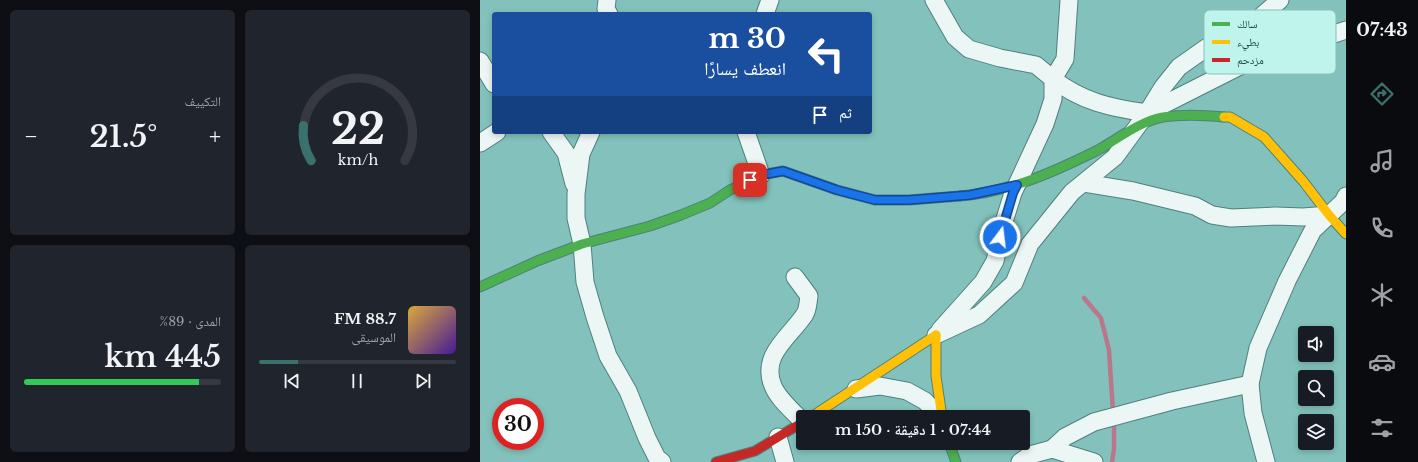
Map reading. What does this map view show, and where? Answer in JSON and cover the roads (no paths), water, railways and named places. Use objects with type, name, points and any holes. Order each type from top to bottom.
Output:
[{"type":"street","points":[[607,0],[606,9],[608,12]]},
{"type":"street","points":[[765,12],[770,0]]},
{"type":"street","points":[[934,0],[955,37],[969,49],[1036,65],[1067,90],[1078,96],[1118,108],[1143,120],[1162,117],[1198,115],[1230,117],[1264,137],[1303,181],[1329,215],[1346,234]]},
{"type":"street","points":[[940,410],[934,356],[936,335],[983,282],[995,261],[1003,225],[1017,185],[1045,124],[1053,99],[1053,79],[1065,59],[1069,0]]},
{"type":"street","points":[[1269,10],[1280,0]]},
{"type":"street","points":[[1336,33],[1346,30]]},
{"type":"street","points":[[821,410],[936,335],[979,315],[1014,283],[1030,244],[1072,192],[1115,157],[1143,120],[1163,87],[1179,67],[1204,49]]},
{"type":"street","points":[[480,61],[492,81]]},
{"type":"street","points":[[480,287],[537,261],[582,244],[650,226],[681,215],[710,203],[730,190],[761,175],[783,171],[837,190],[875,200],[909,200],[970,195],[1017,185],[1054,171],[1099,149],[1143,120],[1226,74]]},
{"type":"street","points":[[480,143],[494,134]]},
{"type":"street","points":[[552,134],[566,153],[576,194]]},
{"type":"street","points":[[590,134],[581,154],[576,194],[576,218],[582,244],[585,282],[608,356],[628,391],[647,438],[657,458],[662,462]]},
{"type":"street","points":[[747,134],[761,175]]},
{"type":"street","points":[[1084,183],[1133,191],[1195,206],[1212,215],[1231,218],[1275,216],[1303,218],[1329,215]]},
{"type":"street","points":[[1266,462],[1253,413],[1250,384],[1258,348],[1287,281],[1313,230],[1343,202],[1346,196]]},
{"type":"street","points":[[795,277],[810,296],[806,313],[773,354],[769,368],[773,386],[796,415]]},
{"type":"street","points":[[1020,462],[1030,455],[1052,449],[1065,437],[1094,422],[1172,401],[1250,384]]},
{"type":"street","points":[[852,389],[880,386],[907,391],[925,401],[934,410]]},
{"type":"street","points":[[716,462],[749,457],[796,426]]},
{"type":"street","points":[[778,437],[785,462]]},
{"type":"street","points":[[1052,449],[1094,462]]},
{"type":"street","points":[[952,450],[956,462]]},
{"type":"waterway","points":[[1084,298],[1101,318],[1109,350],[1113,412]]},
{"type":"waterway","points":[[1112,462],[1114,449],[1114,420]]}]
